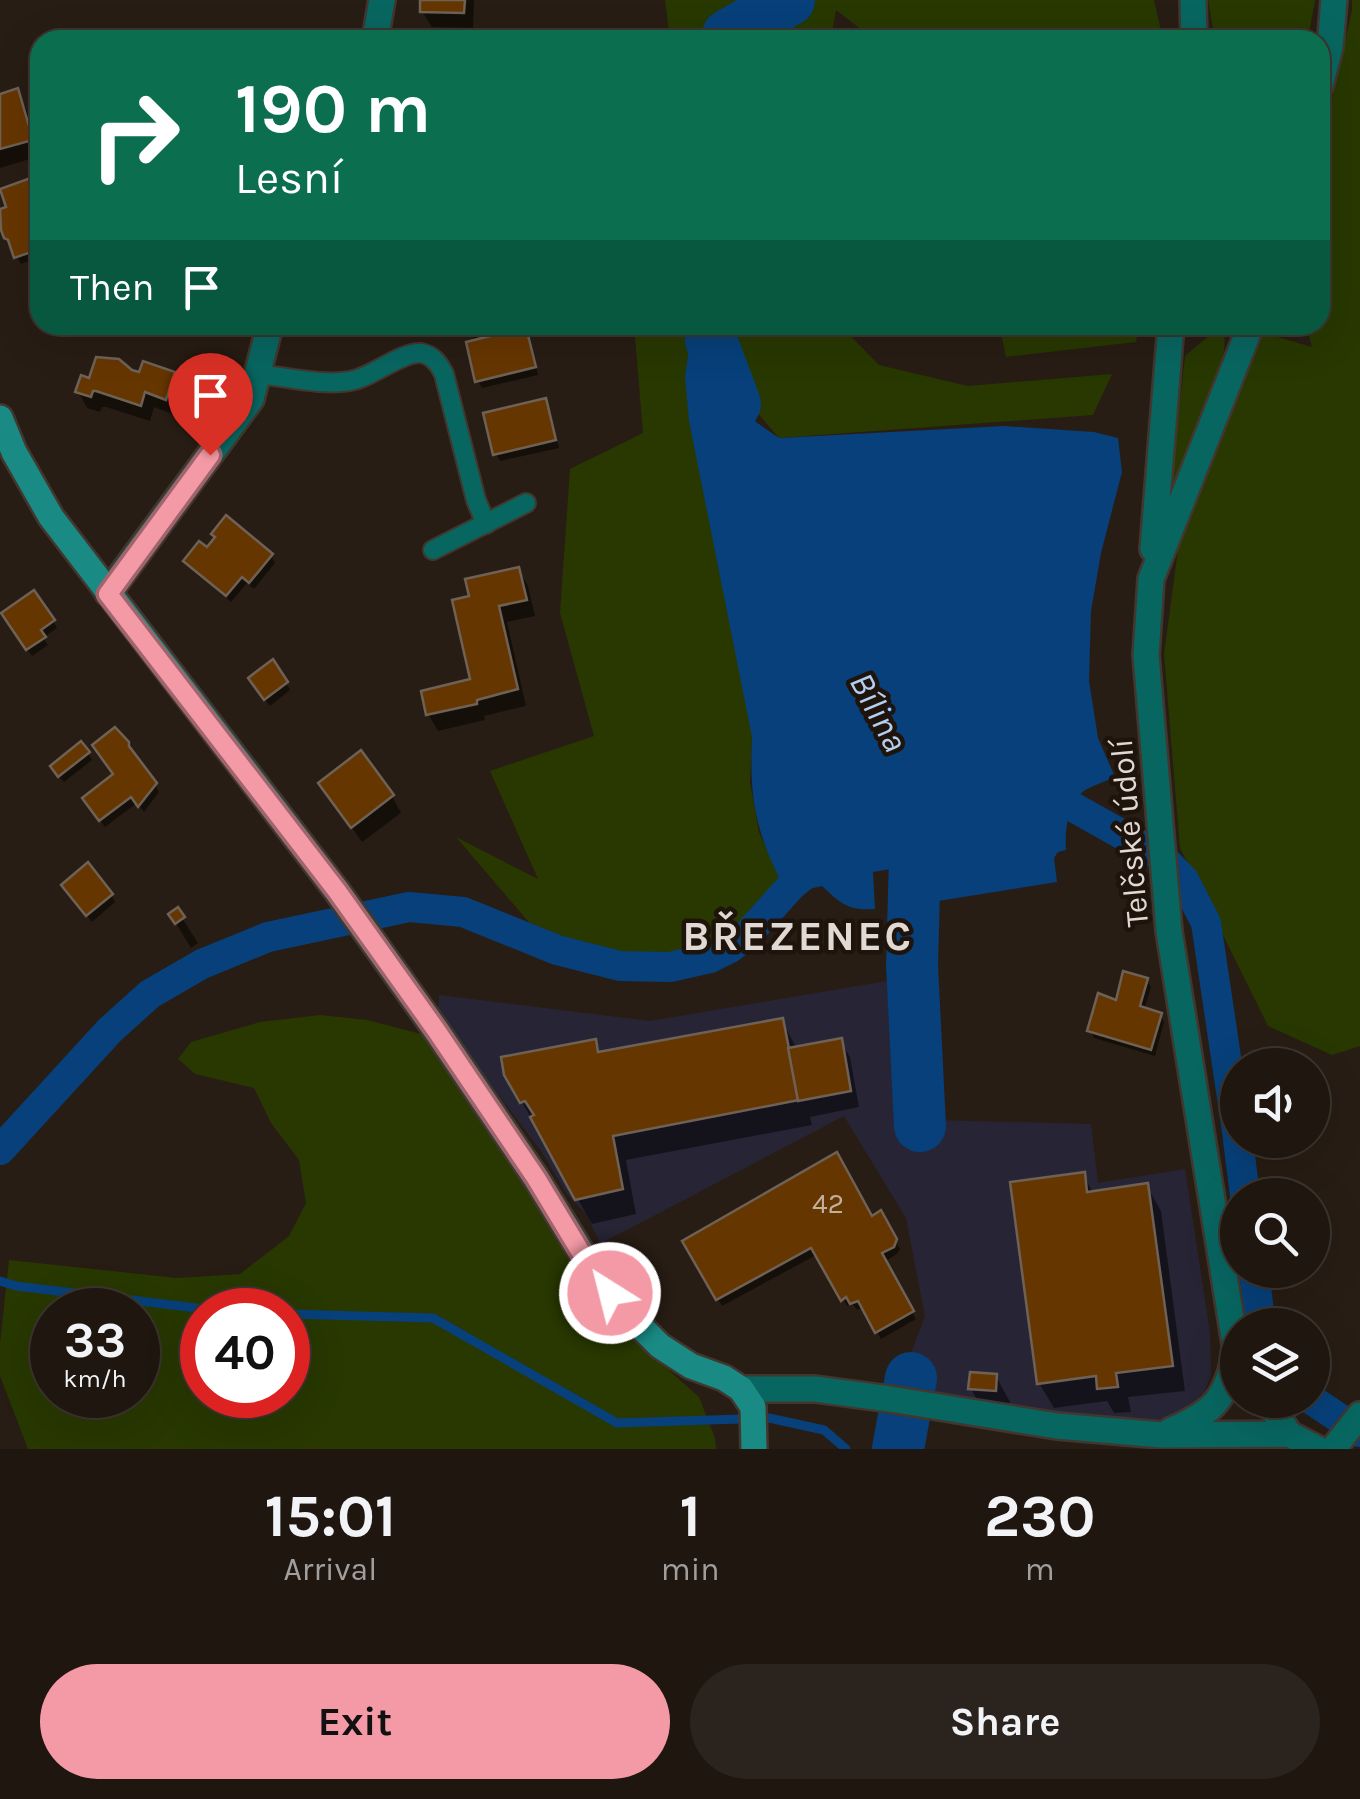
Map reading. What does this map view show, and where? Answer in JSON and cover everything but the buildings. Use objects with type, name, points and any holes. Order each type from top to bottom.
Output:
[{"type":"street","points":[[377,30],[382,0]]},
{"type":"street","points":[[1193,0],[1194,30]]},
{"type":"street","points":[[1330,47],[1334,0]]},
{"type":"street","points":[[108,594],[251,399],[268,335]]},
{"type":"street","points":[[1151,579],[1170,335]]},
{"type":"street","name":"Telčské údolí","points":[[1229,1308],[1166,895],[1146,655],[1151,579],[1247,335]]},
{"type":"street","points":[[0,418],[32,487],[52,517],[337,891],[536,1178],[594,1274],[660,1346],[691,1366],[724,1378],[750,1418],[814,1389],[1057,1426],[1161,1435],[1290,1434],[1318,1449]]},
{"type":"street","points":[[1161,1435],[1199,1419],[1220,1396]]},
{"type":"street","points":[[1333,1449],[1360,1415]]},
{"type":"street","points":[[1280,1418],[1290,1434]]},
{"type":"lane","points":[[258,374],[340,382],[358,380],[413,354],[424,354],[438,362],[486,524]]},
{"type":"lane","points":[[433,550],[526,503]]},
{"type":"shaded area","points":[[893,980],[908,1126],[932,1120],[1091,1124],[1098,1183],[1185,1169],[1210,1333],[1211,1374],[1205,1391],[1193,1403],[1165,1419],[1142,1423],[1041,1414],[925,1392],[928,1383],[903,1375],[925,1316],[906,1218],[844,1116],[600,1244],[587,1215],[567,1194],[541,1151],[438,1015],[439,995],[650,1021]]},
{"type":"green space","points":[[665,0],[1154,0],[1161,30],[862,30],[836,10],[833,30],[669,30]]},
{"type":"green space","points":[[1208,0],[1315,0],[1310,30],[1213,30]]},
{"type":"green space","points":[[1352,0],[1360,0],[1360,1046],[1332,1055],[1330,1048],[1317,1048],[1268,1026],[1180,848],[1164,654],[1179,542],[1263,335],[1312,347],[1309,335],[1330,335],[1330,108]]},
{"type":"green space","points":[[635,335],[850,335],[879,365],[968,386],[1112,374],[1093,415],[779,438],[748,402],[750,782],[759,832],[783,886],[750,924],[728,942],[710,950],[657,960],[616,959],[544,940],[456,837],[538,879],[490,771],[594,736],[560,613],[570,469],[643,433]]},
{"type":"green space","points":[[1001,335],[1137,335],[1136,342],[1006,357]]},
{"type":"green space","points":[[1210,335],[1223,335],[1215,389],[1169,500],[1185,356]]},
{"type":"green space","points":[[320,1015],[367,1020],[425,1035],[593,1293],[699,1397],[716,1449],[28,1449],[0,1376],[9,1260],[177,1278],[240,1274],[289,1236],[306,1203],[299,1160],[271,1123],[254,1088],[195,1074],[178,1059],[191,1042],[260,1022]]},
{"type":"water","points":[[711,340],[735,342],[749,368],[748,402],[756,422],[779,438],[1004,426],[1094,432],[1118,438],[1122,472],[1091,611],[1089,681],[1098,738],[1115,777],[1085,790],[1074,802],[1066,850],[1054,858],[1057,882],[938,901],[932,800],[908,799],[900,906],[896,906],[891,869],[873,872],[875,909],[846,905],[822,886],[791,893],[781,881],[756,813],[752,737],[689,421],[685,377],[689,348]]},
{"type":"waterway","name":"Bílina","points":[[737,30],[789,0]]},
{"type":"waterway","name":"Bílina","points":[[711,335],[735,404]]},
{"type":"waterway","name":"Bílina","points":[[892,736],[917,784],[912,965],[920,1126]]},
{"type":"waterway","points":[[1035,802],[1073,807],[1162,857],[1184,880],[1206,923],[1225,1048]]},
{"type":"waterway","points":[[0,1150],[110,1030],[150,994],[202,964],[268,937],[409,907],[463,912],[557,950],[620,966],[670,967],[710,958],[730,948],[819,863]]},
{"type":"waterway","points":[[1240,1158],[1243,1178]]},
{"type":"waterway","points":[[0,1281],[180,1306]]},
{"type":"waterway","points":[[1256,1288],[1259,1308]]},
{"type":"waterway","points":[[310,1315],[433,1318],[617,1423],[769,1418],[824,1430],[846,1449]]},
{"type":"waterway","name":"Bílina","points":[[898,1449],[911,1378]]},
{"type":"waterway","points":[[1330,1412],[1360,1432]]},
{"type":"district","name":"BŘEZENEC","points":[[798,935]]},
{"type":"route","points":[[210,455],[108,594],[337,891],[436,1030],[610,1293]]}]
